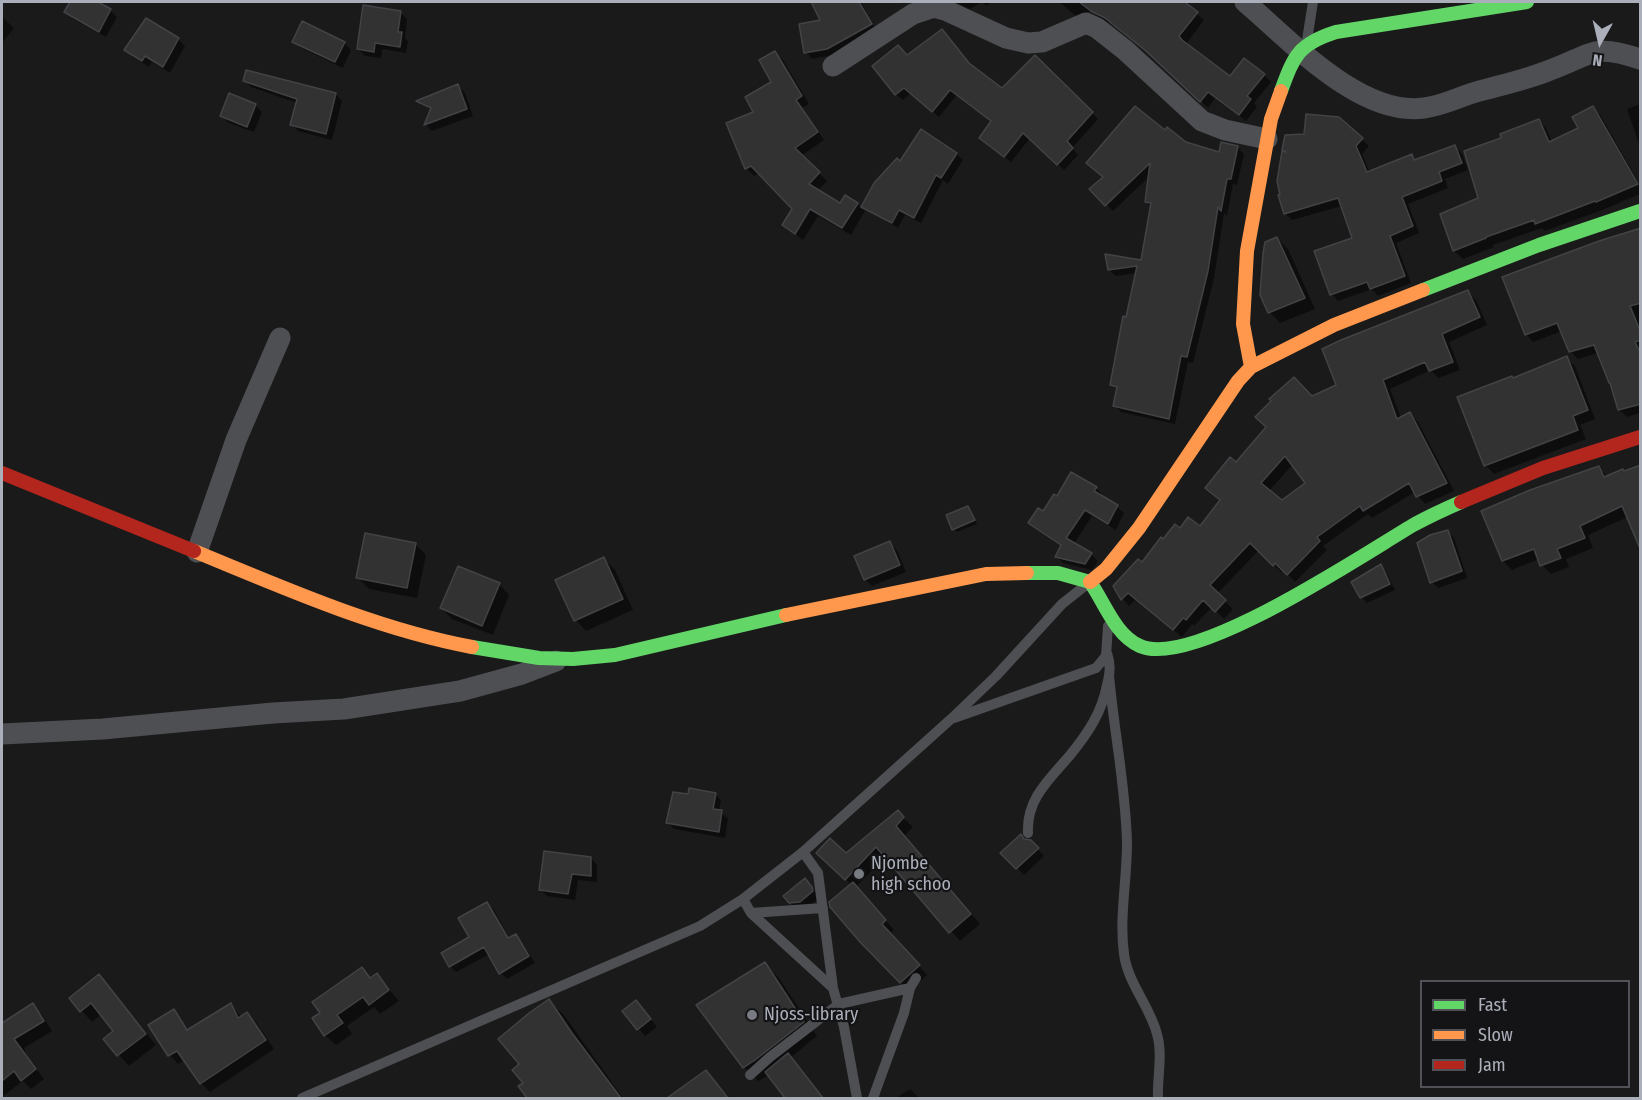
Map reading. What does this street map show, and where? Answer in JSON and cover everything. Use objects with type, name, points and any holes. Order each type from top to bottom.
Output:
[{"type":"street","points":[[1245,2],[1303,47],[1346,87],[1383,103],[1416,109],[1510,84],[1551,70],[1593,51],[1613,51],[1641,59]]},
{"type":"street","points":[[1251,367],[1243,324],[1247,251],[1267,139],[1286,80],[1303,47],[1323,36],[1348,29],[1527,2]]},
{"type":"street","points":[[833,66],[914,14],[934,6],[1006,38],[1028,43],[1042,42],[1086,23],[1097,28],[1125,50],[1202,121],[1225,130],[1267,139]]},
{"type":"street","points":[[1090,582],[1126,546],[1238,381],[1251,367],[1344,321],[1539,245],[1641,211]]},
{"type":"street","points":[[197,552],[236,440],[280,338]]},
{"type":"street","points":[[2,473],[330,605],[418,635],[506,654],[559,660],[615,655],[786,615],[986,574],[1058,573],[1090,582],[1126,637],[1144,649],[1164,651],[1225,632],[1418,523],[1486,490],[1554,463],[1641,437]]},
{"type":"street","points":[[2,734],[103,729],[273,713],[344,709],[460,691],[522,674],[559,660]]},
{"type":"lane","points":[[1303,47],[1313,2]]},
{"type":"lane","points":[[302,1098],[700,926],[743,899],[803,852],[951,718],[996,675],[1062,604],[1090,582]]},
{"type":"lane","points":[[1028,833],[1029,816],[1036,797],[1098,716],[1111,665],[1107,653],[1108,610]]},
{"type":"lane","points":[[951,718],[1091,670],[1103,662],[1107,653]]},
{"type":"lane","points":[[1109,675],[1122,777],[1127,844],[1123,923],[1124,954],[1131,980],[1158,1036],[1158,1098]]},
{"type":"lane","points":[[803,852],[818,873],[834,988],[857,1098]]},
{"type":"lane","points":[[743,899],[751,913],[834,988]]},
{"type":"lane","points":[[751,913],[823,908]]},
{"type":"lane","points":[[750,1075],[839,1004],[913,983],[873,1098]]},
{"type":"building","points":[[70,2],[98,2],[111,9],[99,32],[64,12]]},
{"type":"building","points":[[811,2],[859,2],[872,24],[827,49],[804,53],[799,24],[820,20]]},
{"type":"building","points":[[1079,2],[1185,2],[1198,12],[1179,36],[1182,40],[1230,76],[1244,58],[1265,74],[1247,96],[1251,99],[1239,115],[1208,92],[1200,102],[1146,51],[1105,18]]},
{"type":"building","points":[[363,5],[401,11],[398,32],[402,32],[400,47],[375,43],[374,52],[357,49]]},
{"type":"building","points":[[146,18],[179,38],[163,67],[145,56],[142,61],[124,50]]},
{"type":"building","points":[[302,21],[345,42],[335,62],[292,42]]},
{"type":"building","points":[[942,29],[969,63],[1002,88],[1035,55],[1093,112],[1067,141],[1073,148],[1057,165],[1023,133],[1004,157],[979,138],[991,121],[950,90],[932,112],[904,88],[895,95],[872,66],[898,45],[907,55]]},
{"type":"building","points":[[775,51],[802,96],[796,100],[818,132],[795,148],[820,172],[809,184],[840,203],[845,195],[858,203],[842,228],[810,209],[795,234],[782,225],[792,209],[751,166],[745,169],[726,123],[753,112],[745,97],[771,82],[759,60]]},
{"type":"building","points":[[246,70],[336,93],[326,134],[290,125],[297,99],[243,81]]},
{"type":"building","points":[[458,84],[467,109],[424,125],[431,108],[416,101]]},
{"type":"building","points":[[229,93],[256,104],[247,127],[220,116]]},
{"type":"building","points":[[1135,106],[1165,130],[1167,127],[1186,142],[1219,152],[1221,142],[1238,146],[1231,179],[1227,179],[1221,211],[1218,207],[1208,271],[1187,357],[1181,356],[1169,419],[1113,406],[1117,387],[1110,385],[1123,316],[1126,317],[1137,266],[1108,270],[1105,254],[1141,260],[1151,203],[1145,202],[1150,163],[1105,206],[1089,189],[1103,177],[1086,163]]},
{"type":"building","points":[[1593,106],[1638,184],[1596,202],[1535,224],[1534,220],[1453,251],[1440,214],[1478,198],[1464,151],[1501,138],[1500,134],[1539,119],[1549,142],[1578,128],[1572,117]]},
{"type":"building","points":[[1306,114],[1339,117],[1363,138],[1356,146],[1367,172],[1412,154],[1414,160],[1455,145],[1462,163],[1439,172],[1442,181],[1402,197],[1413,226],[1390,236],[1405,276],[1370,289],[1367,282],[1330,295],[1314,251],[1352,238],[1338,198],[1284,214],[1278,195],[1280,195],[1277,181],[1282,151],[1286,152],[1282,150],[1285,135],[1304,134]]},
{"type":"building","points":[[921,129],[957,153],[941,178],[936,175],[914,218],[899,210],[892,223],[861,207],[874,183],[897,158],[900,161]]},
{"type":"building","points":[[1641,228],[1641,303],[1630,306],[1641,333],[1641,340],[1635,342],[1641,354],[1641,404],[1618,410],[1610,383],[1594,345],[1569,352],[1557,323],[1525,335],[1502,277]]},
{"type":"building","points":[[1277,237],[1305,298],[1268,313],[1260,295],[1263,253],[1265,242]]},
{"type":"building","points":[[1468,290],[1480,317],[1442,334],[1453,362],[1429,371],[1425,362],[1383,380],[1397,419],[1410,412],[1447,483],[1416,497],[1409,483],[1363,511],[1360,506],[1317,537],[1320,541],[1287,575],[1275,563],[1273,566],[1250,543],[1210,585],[1226,600],[1215,612],[1203,600],[1186,620],[1183,618],[1173,630],[1128,593],[1121,600],[1113,586],[1138,559],[1142,562],[1161,537],[1163,539],[1175,524],[1180,528],[1188,517],[1200,526],[1220,500],[1205,488],[1230,457],[1236,462],[1266,427],[1255,417],[1271,401],[1269,399],[1294,377],[1312,396],[1336,385],[1322,349]],"holes":[[[1285,456],[1305,483],[1282,500],[1261,483]]]},
{"type":"building","points":[[1567,356],[1588,410],[1573,416],[1578,430],[1484,466],[1457,397]]},
{"type":"building","points":[[1641,465],[1641,551],[1622,506],[1580,526],[1585,538],[1557,549],[1561,558],[1540,566],[1534,549],[1502,561],[1481,511],[1530,490],[1599,466],[1604,477]]},
{"type":"building","points":[[1071,472],[1097,487],[1094,491],[1118,505],[1108,524],[1085,510],[1066,538],[1092,553],[1085,564],[1055,557],[1061,545],[1028,523],[1038,508],[1043,511],[1054,494],[1057,496]]},
{"type":"building","points":[[968,506],[975,520],[952,530],[946,515]]},
{"type":"building","points":[[1448,530],[1462,571],[1430,583],[1417,543],[1430,535]]},
{"type":"building","points":[[365,533],[416,543],[407,588],[356,578]]},
{"type":"building","points":[[890,541],[900,565],[864,580],[854,556]]},
{"type":"building","points":[[604,557],[623,599],[574,621],[555,580]]},
{"type":"building","points":[[1381,564],[1390,584],[1360,598],[1351,582]]},
{"type":"building","points":[[458,566],[500,583],[482,626],[440,608]]},
{"type":"building","points":[[689,788],[716,793],[713,809],[722,810],[719,832],[666,823],[673,792],[688,794]]},
{"type":"building","points":[[898,810],[904,817],[896,826],[971,914],[949,933],[876,847],[845,880],[816,853],[830,838],[846,853]]},
{"type":"building","points":[[1021,834],[1024,839],[1031,840],[1039,848],[1016,869],[1000,853]]},
{"type":"building","points":[[544,851],[591,857],[591,876],[572,874],[568,894],[539,890]]},
{"type":"building","points":[[805,878],[813,891],[800,902],[789,903],[783,896]]},
{"type":"building","points":[[853,882],[886,920],[882,924],[920,965],[900,983],[830,907],[829,902]]},
{"type":"building","points":[[487,902],[508,938],[516,934],[529,956],[499,974],[484,947],[449,967],[441,953],[469,937],[458,918]]},
{"type":"building","name":"Njoss-library","points":[[765,962],[804,1022],[743,1068],[696,1005]]},
{"type":"building","points":[[362,967],[370,978],[377,973],[389,990],[369,1005],[363,997],[337,1015],[343,1023],[324,1036],[312,1018],[320,1013],[312,1002]]},
{"type":"building","points":[[99,974],[146,1034],[117,1056],[103,1039],[113,1031],[91,1003],[80,1012],[69,998]]},
{"type":"building","points":[[549,999],[621,1098],[527,1098],[518,1086],[523,1083],[512,1070],[519,1064],[498,1039]]},
{"type":"building","points":[[636,1000],[651,1019],[637,1030],[622,1011]]},
{"type":"building","points":[[33,1003],[44,1021],[14,1039],[36,1069],[21,1081],[14,1071],[2,1081],[2,1023]]},
{"type":"building","points":[[231,1003],[238,1018],[247,1012],[266,1040],[200,1084],[177,1051],[168,1056],[148,1025],[174,1009],[187,1030]]},
{"type":"building","points":[[788,1053],[823,1098],[785,1098],[765,1072]]},
{"type":"building","points":[[706,1070],[728,1098],[667,1098]]},
{"type":"traffic: fast","points":[[1281,91],[1299,53],[1313,41],[1336,32],[1527,2]]},
{"type":"traffic: fast","points":[[1423,290],[1539,245],[1640,211]]},
{"type":"traffic: fast","points":[[1027,573],[1058,573],[1090,582],[1111,618],[1131,641],[1140,646],[1165,649],[1198,641],[1237,626],[1320,582],[1415,524],[1461,502]]},
{"type":"traffic: fast","points":[[472,647],[539,658],[573,659],[615,655],[786,615]]},
{"type":"traffic: slow","points":[[1251,367],[1243,324],[1247,251],[1271,119],[1281,91]]},
{"type":"traffic: slow","points":[[1090,582],[1106,569],[1139,528],[1238,381],[1251,367],[1334,325],[1423,290]]},
{"type":"traffic: slow","points":[[194,551],[331,606],[401,630],[472,647]]},
{"type":"traffic: slow","points":[[786,615],[986,574],[1027,573]]},
{"type":"traffic: jam","points":[[1461,502],[1543,468],[1640,437]]},
{"type":"traffic: jam","points":[[2,473],[194,551]]},
{"type":"place","name":"Njombe high schoo","points":[[859,874]]},
{"type":"place","name":"Njoss-library","points":[[752,1015]]}]
